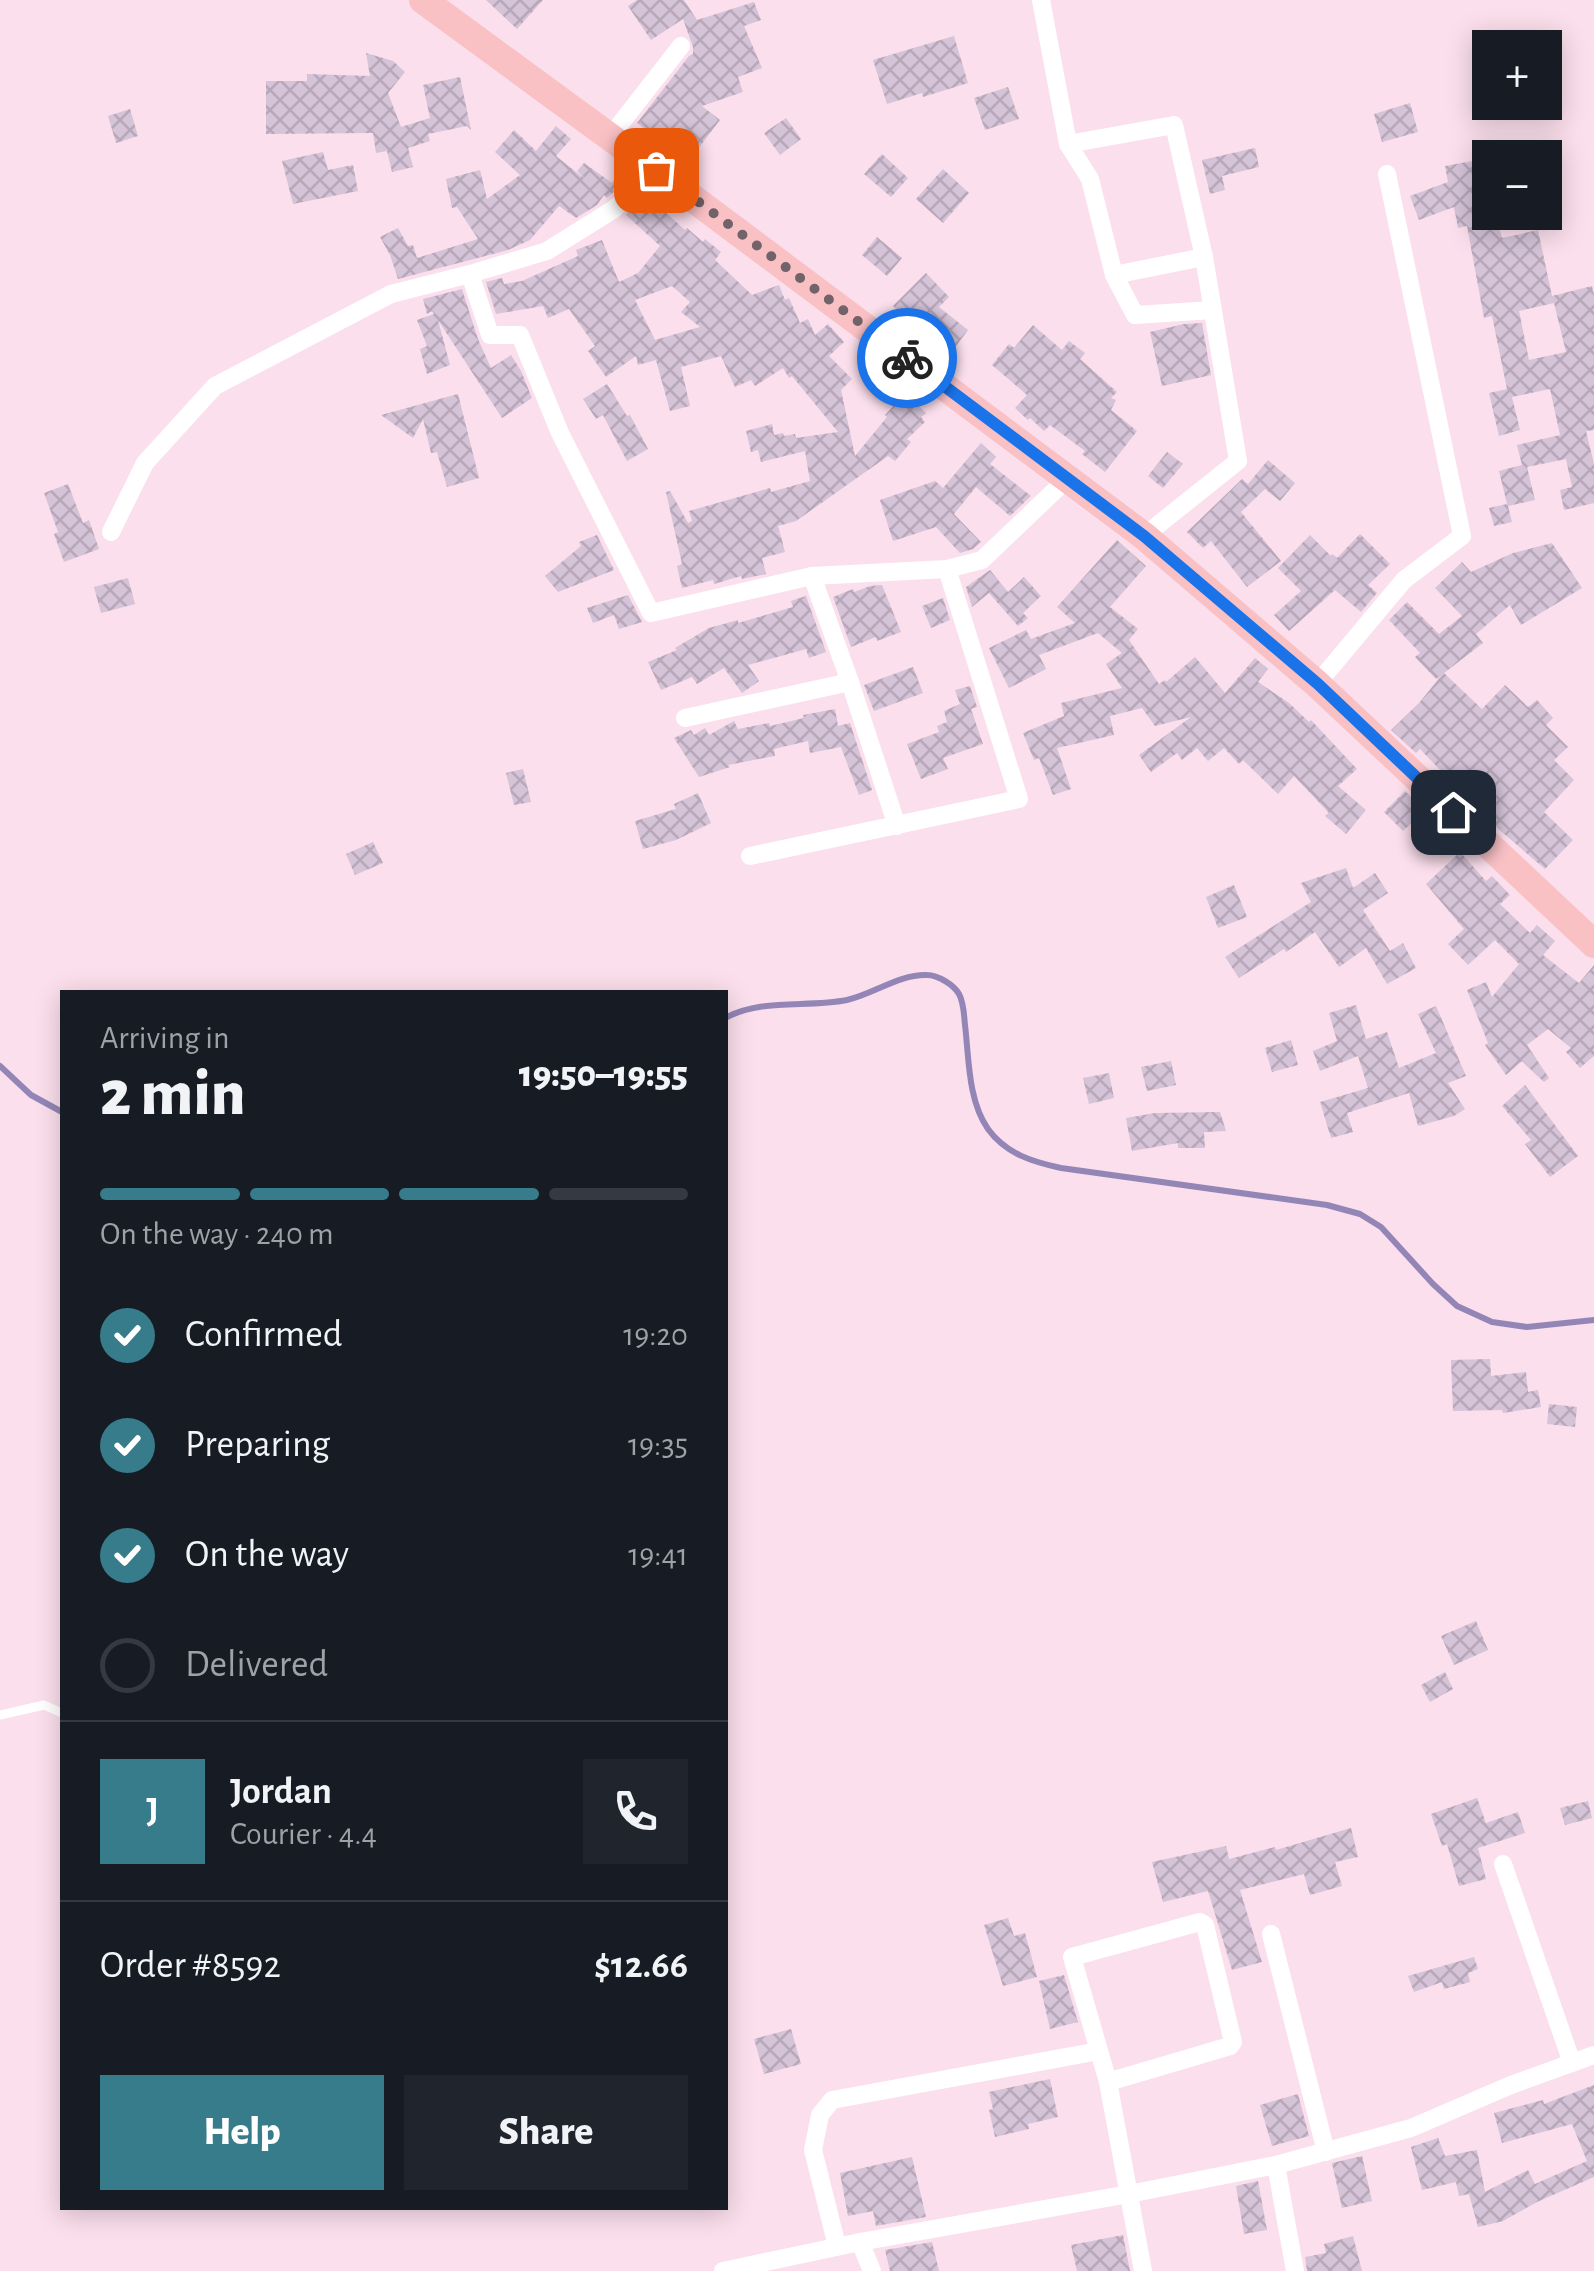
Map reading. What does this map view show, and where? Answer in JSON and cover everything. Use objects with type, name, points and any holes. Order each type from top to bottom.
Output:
[{"type":"main road","points":[[423,0],[1144,536],[1318,684],[1592,939]]},
{"type":"street","points":[[1041,0],[1068,144],[1090,179],[1114,276],[1135,315],[1213,310]]},
{"type":"street","points":[[610,137],[681,46]]},
{"type":"street","points":[[1068,144],[1174,125],[1204,257],[1238,460],[1144,536]]},
{"type":"street","points":[[111,532],[144,463],[215,386],[391,294],[546,251],[614,209],[656,170]]},
{"type":"street","points":[[1318,684],[1404,580],[1462,536],[1386,174]]},
{"type":"street","points":[[1114,276],[1204,257]]},
{"type":"street","points":[[470,274],[490,335],[520,335],[560,434],[651,613],[812,576],[947,569],[982,560],[1068,478]]},
{"type":"street","points":[[750,856],[1020,799],[947,569]]},
{"type":"street","points":[[812,576],[897,826]]},
{"type":"street","points":[[684,718],[850,682]]},
{"type":"street","points":[[1503,1864],[1572,2063]]},
{"type":"street","points":[[1108,2082],[1233,2042],[1204,1925],[1200,1922],[1072,1957],[1108,2082],[1143,2271]]},
{"type":"street","points":[[1270,1934],[1326,2152]]},
{"type":"street","points":[[837,2246],[814,2150],[820,2115],[832,2100],[1099,2051]]},
{"type":"street","points":[[723,2271],[837,2246],[1276,2166],[1411,2128],[1594,2055]]},
{"type":"street","points":[[1276,2166],[1295,2271]]},
{"type":"street","points":[[860,2242],[872,2271]]},
{"type":"lane","points":[[0,1715],[44,1705],[60,1712]]},
{"type":"building","points":[[486,0],[543,0],[517,29]]},
{"type":"building","points":[[637,0],[684,0],[697,20],[754,2],[761,20],[744,26],[762,68],[738,77],[743,92],[702,106],[720,120],[694,154],[666,132],[660,140],[637,123],[693,54],[693,47],[683,19],[651,40],[628,6]]},
{"type":"building","points":[[954,36],[968,83],[887,104],[873,60]]},
{"type":"building","points":[[366,53],[393,61],[405,72],[388,93],[401,127],[430,118],[423,85],[460,77],[471,130],[467,126],[428,134],[430,141],[408,148],[413,167],[392,172],[387,151],[376,153],[373,133],[266,134],[266,81],[307,81],[307,74],[370,76]]},
{"type":"building","points":[[1008,87],[1019,119],[985,130],[974,98]]},
{"type":"building","points":[[1410,103],[1418,132],[1382,142],[1374,114]]},
{"type":"building","points":[[130,109],[138,136],[116,143],[108,116]]},
{"type":"building","points":[[786,118],[801,139],[780,155],[764,133]]},
{"type":"building","points":[[556,126],[571,139],[556,156],[585,179],[577,171],[584,163],[621,185],[576,218],[559,206],[530,240],[508,250],[398,279],[380,237],[398,228],[408,246],[413,245],[417,258],[478,239],[457,207],[452,208],[446,179],[480,170],[487,199],[520,175],[495,152],[514,130],[536,151]]},
{"type":"building","points":[[1255,148],[1259,167],[1222,176],[1225,190],[1210,194],[1202,160]]},
{"type":"building","points":[[323,152],[328,170],[353,165],[358,191],[293,204],[282,161]]},
{"type":"building","points":[[882,154],[908,178],[891,197],[864,174]]},
{"type":"building","points":[[1472,161],[1472,230],[1500,230],[1502,238],[1538,230],[1552,296],[1592,286],[1594,430],[1586,431],[1594,464],[1594,503],[1564,510],[1560,490],[1572,487],[1566,459],[1527,467],[1535,500],[1508,506],[1512,522],[1494,526],[1489,508],[1507,504],[1499,471],[1522,465],[1517,445],[1560,435],[1550,389],[1512,397],[1520,430],[1499,436],[1489,393],[1507,389],[1492,316],[1484,318],[1467,226],[1458,228],[1454,207],[1419,220],[1410,196],[1448,182],[1445,166]],"holes":[[[1554,303],[1566,352],[1529,360],[1519,311]]]},
{"type":"building","points":[[943,169],[969,193],[943,223],[916,199]]},
{"type":"building","points":[[650,198],[685,230],[721,252],[715,260],[752,295],[779,285],[800,323],[808,319],[815,335],[828,324],[844,342],[829,356],[852,379],[841,390],[855,456],[899,400],[905,407],[913,400],[926,413],[921,417],[925,422],[907,439],[911,442],[895,461],[888,456],[796,521],[778,526],[777,534],[780,533],[785,552],[762,558],[766,574],[682,588],[677,566],[682,564],[666,492],[670,491],[688,523],[692,521],[689,511],[810,481],[805,451],[761,462],[758,450],[751,452],[746,431],[772,424],[774,435],[795,434],[796,438],[838,432],[792,376],[789,378],[783,368],[755,386],[751,380],[735,387],[721,356],[681,367],[690,406],[670,411],[656,360],[638,365],[636,356],[606,377],[588,351],[595,346],[569,309],[548,318],[543,306],[496,314],[486,282],[502,278],[504,284],[522,281],[578,256],[576,250],[602,240],[619,282],[638,273],[660,246],[626,215],[640,201],[644,204]],"holes":[[[672,286],[690,302],[681,312],[700,327],[655,340],[635,300]]]},
{"type":"building","points":[[877,237],[902,258],[887,276],[862,255]]},
{"type":"building","points":[[926,273],[949,297],[939,307],[968,330],[951,353],[916,329],[893,306]]},
{"type":"building","points":[[462,289],[491,368],[511,355],[532,398],[502,418],[438,320],[450,365],[427,374],[420,349],[427,346],[417,320],[434,314],[427,314],[423,299]]},
{"type":"building","points":[[1202,323],[1211,375],[1162,386],[1150,332]]},
{"type":"building","points":[[1033,325],[1062,350],[1069,341],[1085,353],[1080,359],[1117,392],[1111,398],[1116,400],[1111,410],[1137,431],[1105,472],[1050,425],[1044,431],[1015,408],[1027,395],[992,365],[1009,344],[1014,348]]},
{"type":"building","points":[[607,384],[648,449],[627,461],[603,415],[596,419],[583,399]]},
{"type":"building","points":[[458,394],[479,478],[447,487],[437,452],[431,453],[423,419],[413,438],[381,415]]},
{"type":"building","points":[[981,443],[996,457],[990,464],[1031,496],[1010,516],[976,487],[954,514],[981,542],[973,549],[960,553],[936,527],[893,541],[880,500],[935,481],[943,488]]},
{"type":"building","points":[[1167,452],[1183,464],[1163,488],[1148,476]]},
{"type":"building","points":[[1268,460],[1295,483],[1280,501],[1265,489],[1241,512],[1281,561],[1247,587],[1211,541],[1203,548],[1187,532],[1242,479],[1248,484]]},
{"type":"building","points":[[68,484],[83,523],[89,520],[99,549],[64,562],[44,493]]},
{"type":"building","points":[[1360,534],[1390,564],[1368,585],[1377,593],[1361,612],[1335,590],[1289,631],[1274,615],[1301,591],[1278,568],[1310,535],[1337,558]]},
{"type":"building","points":[[597,535],[614,570],[558,592],[545,576],[581,546],[579,542]]},
{"type":"building","points":[[1117,540],[1146,566],[1110,607],[1138,629],[1129,640],[1159,684],[1195,657],[1225,693],[1255,658],[1268,669],[1258,682],[1311,720],[1357,769],[1338,786],[1366,810],[1346,834],[1325,816],[1329,813],[1294,776],[1278,794],[1243,760],[1239,764],[1224,748],[1208,761],[1197,748],[1182,760],[1177,753],[1151,772],[1139,755],[1191,717],[1155,726],[1142,708],[1110,716],[1114,735],[1057,748],[1071,789],[1053,795],[1039,758],[1034,760],[1023,733],[1064,716],[1061,703],[1122,688],[1106,664],[1122,653],[1098,633],[1039,655],[1046,669],[1009,688],[989,648],[1026,630],[1031,639],[1075,623],[1057,607]]},
{"type":"building","points":[[1552,543],[1582,588],[1521,625],[1510,605],[1476,634],[1483,643],[1444,673],[1482,709],[1505,685],[1528,707],[1537,700],[1553,718],[1546,725],[1568,747],[1554,760],[1574,780],[1544,812],[1573,840],[1545,869],[1488,820],[1420,749],[1416,753],[1391,730],[1441,676],[1436,679],[1415,657],[1420,653],[1389,620],[1407,602],[1439,634],[1462,616],[1435,588],[1462,562],[1471,572],[1513,553]]},
{"type":"building","points":[[990,570],[1008,592],[1024,577],[1041,596],[1023,613],[1028,618],[1018,626],[989,593],[972,607],[966,587]]},
{"type":"building","points":[[128,578],[135,604],[101,613],[94,587]]},
{"type":"building","points":[[882,585],[901,632],[851,647],[833,597],[853,589],[854,592]]},
{"type":"building","points":[[628,595],[642,622],[619,629],[614,615],[593,623],[587,608]]},
{"type":"building","points":[[806,596],[826,652],[809,658],[806,649],[748,665],[759,681],[742,693],[724,668],[697,684],[692,677],[661,690],[648,662],[677,650],[709,628],[793,607],[791,601]]},
{"type":"building","points":[[943,598],[950,620],[931,628],[922,606]]},
{"type":"building","points":[[913,667],[923,693],[874,711],[864,685]]},
{"type":"building","points":[[970,686],[977,707],[971,709],[983,744],[943,758],[948,769],[921,779],[907,744],[939,732],[937,726],[947,722],[944,711],[960,704],[955,690]]},
{"type":"building","points":[[835,709],[838,726],[850,723],[872,790],[859,795],[841,747],[810,753],[808,741],[774,749],[775,756],[728,765],[699,777],[674,738],[691,730],[694,735],[705,728],[709,735],[734,721],[738,729],[769,723],[770,726]]},
{"type":"building","points":[[523,769],[531,802],[514,805],[506,773]]},
{"type":"building","points":[[1405,791],[1425,810],[1403,831],[1384,812]]},
{"type":"building","points":[[698,793],[711,823],[676,840],[643,849],[635,821],[676,809],[674,804]]},
{"type":"building","points":[[373,842],[383,863],[355,875],[346,854]]},
{"type":"building","points":[[1460,852],[1486,881],[1492,876],[1510,895],[1500,904],[1530,933],[1537,925],[1555,941],[1543,955],[1579,983],[1594,965],[1594,1056],[1580,1068],[1566,1052],[1571,1048],[1548,1029],[1527,1045],[1549,1078],[1544,1082],[1522,1061],[1506,1075],[1485,1045],[1488,1043],[1467,990],[1486,982],[1492,997],[1519,964],[1495,940],[1468,965],[1448,944],[1464,929],[1426,884]]},
{"type":"building","points":[[1346,868],[1353,888],[1375,873],[1388,893],[1363,910],[1390,951],[1403,943],[1416,968],[1387,984],[1366,948],[1339,967],[1315,932],[1239,978],[1225,957],[1311,902],[1301,883]]},
{"type":"building","points":[[1234,885],[1247,917],[1218,928],[1206,897]]},
{"type":"building","points":[[1356,1005],[1366,1039],[1387,1032],[1399,1068],[1436,1053],[1418,1014],[1436,1006],[1466,1076],[1448,1083],[1465,1109],[1418,1126],[1409,1093],[1347,1113],[1353,1132],[1331,1138],[1320,1102],[1368,1088],[1358,1056],[1320,1071],[1313,1051],[1337,1041],[1329,1013]]},
{"type":"building","points":[[1291,1040],[1298,1065],[1272,1072],[1265,1048]]},
{"type":"building","points":[[1171,1061],[1176,1085],[1147,1091],[1141,1067]]},
{"type":"building","points":[[1109,1073],[1114,1098],[1089,1104],[1083,1078]]},
{"type":"building","points":[[1525,1085],[1578,1156],[1550,1177],[1525,1144],[1531,1140],[1502,1106]]},
{"type":"building","points":[[1220,1112],[1226,1131],[1204,1132],[1205,1148],[1178,1148],[1178,1143],[1132,1151],[1126,1118],[1155,1113]]},
{"type":"building","points":[[1490,1359],[1491,1376],[1526,1372],[1528,1392],[1538,1390],[1541,1407],[1503,1413],[1453,1411],[1451,1360]]},
{"type":"building","points":[[1549,1404],[1577,1407],[1575,1427],[1547,1424]]},
{"type":"building","points":[[1476,1621],[1488,1650],[1454,1665],[1441,1636]]},
{"type":"building","points":[[1445,1672],[1453,1689],[1430,1702],[1421,1685]]},
{"type":"building","points":[[1477,1798],[1486,1823],[1518,1812],[1525,1833],[1478,1848],[1486,1879],[1459,1886],[1447,1844],[1442,1846],[1431,1814]]},
{"type":"building","points":[[1588,1801],[1592,1818],[1565,1825],[1560,1808]]},
{"type":"building","points":[[1351,1828],[1358,1857],[1335,1862],[1342,1886],[1310,1895],[1304,1874],[1240,1890],[1262,1962],[1232,1970],[1208,1891],[1163,1902],[1152,1862],[1226,1846],[1229,1859]]},
{"type":"building","points":[[1008,1918],[1014,1936],[1025,1933],[1037,1977],[1003,1986],[984,1925]]},
{"type":"building","points":[[1474,1957],[1478,1969],[1468,1973],[1470,1982],[1444,1989],[1442,1982],[1414,1992],[1408,1976]]},
{"type":"building","points":[[1064,1975],[1078,2022],[1050,2029],[1039,1981]]},
{"type":"building","points":[[791,2029],[801,2064],[764,2074],[754,2039]]},
{"type":"building","points":[[1050,2079],[1058,2117],[995,2137],[989,2092]]},
{"type":"building","points":[[1594,2085],[1594,2177],[1503,2221],[1478,2227],[1469,2194],[1459,2196],[1456,2182],[1422,2190],[1411,2147],[1438,2138],[1445,2156],[1477,2150],[1485,2192],[1528,2170],[1535,2184],[1587,2161],[1572,2124],[1502,2143],[1494,2113],[1543,2100],[1544,2104]]},
{"type":"building","points":[[1298,2094],[1309,2136],[1272,2146],[1260,2105]]},
{"type":"building","points":[[1362,2156],[1372,2201],[1342,2208],[1332,2163]]},
{"type":"building","points":[[912,2157],[926,2217],[876,2226],[873,2211],[848,2216],[840,2173]]},
{"type":"building","points":[[1258,2181],[1267,2230],[1244,2234],[1236,2186]]},
{"type":"building","points":[[1123,2235],[1130,2271],[1077,2271],[1071,2245]]},
{"type":"building","points":[[1353,2236],[1362,2271],[1307,2271],[1305,2257],[1326,2253],[1324,2244]]},
{"type":"building","points":[[932,2242],[939,2271],[890,2271],[885,2250]]},
{"type":"waterway","points":[[728,1017],[754,1008],[847,1000],[906,978],[936,977],[953,987],[962,1001],[970,1079],[981,1118],[995,1138],[1021,1156],[1061,1168],[1327,1205],[1360,1214],[1381,1227],[1457,1306],[1492,1322],[1527,1327],[1594,1320]]},
{"type":"waterway","points":[[0,1066],[31,1095],[60,1111]]},
{"type":"way so far","points":[[656,170],[907,358]]},
{"type":"route","points":[[907,358],[1144,536],[1318,684],[1453,812]]}]
